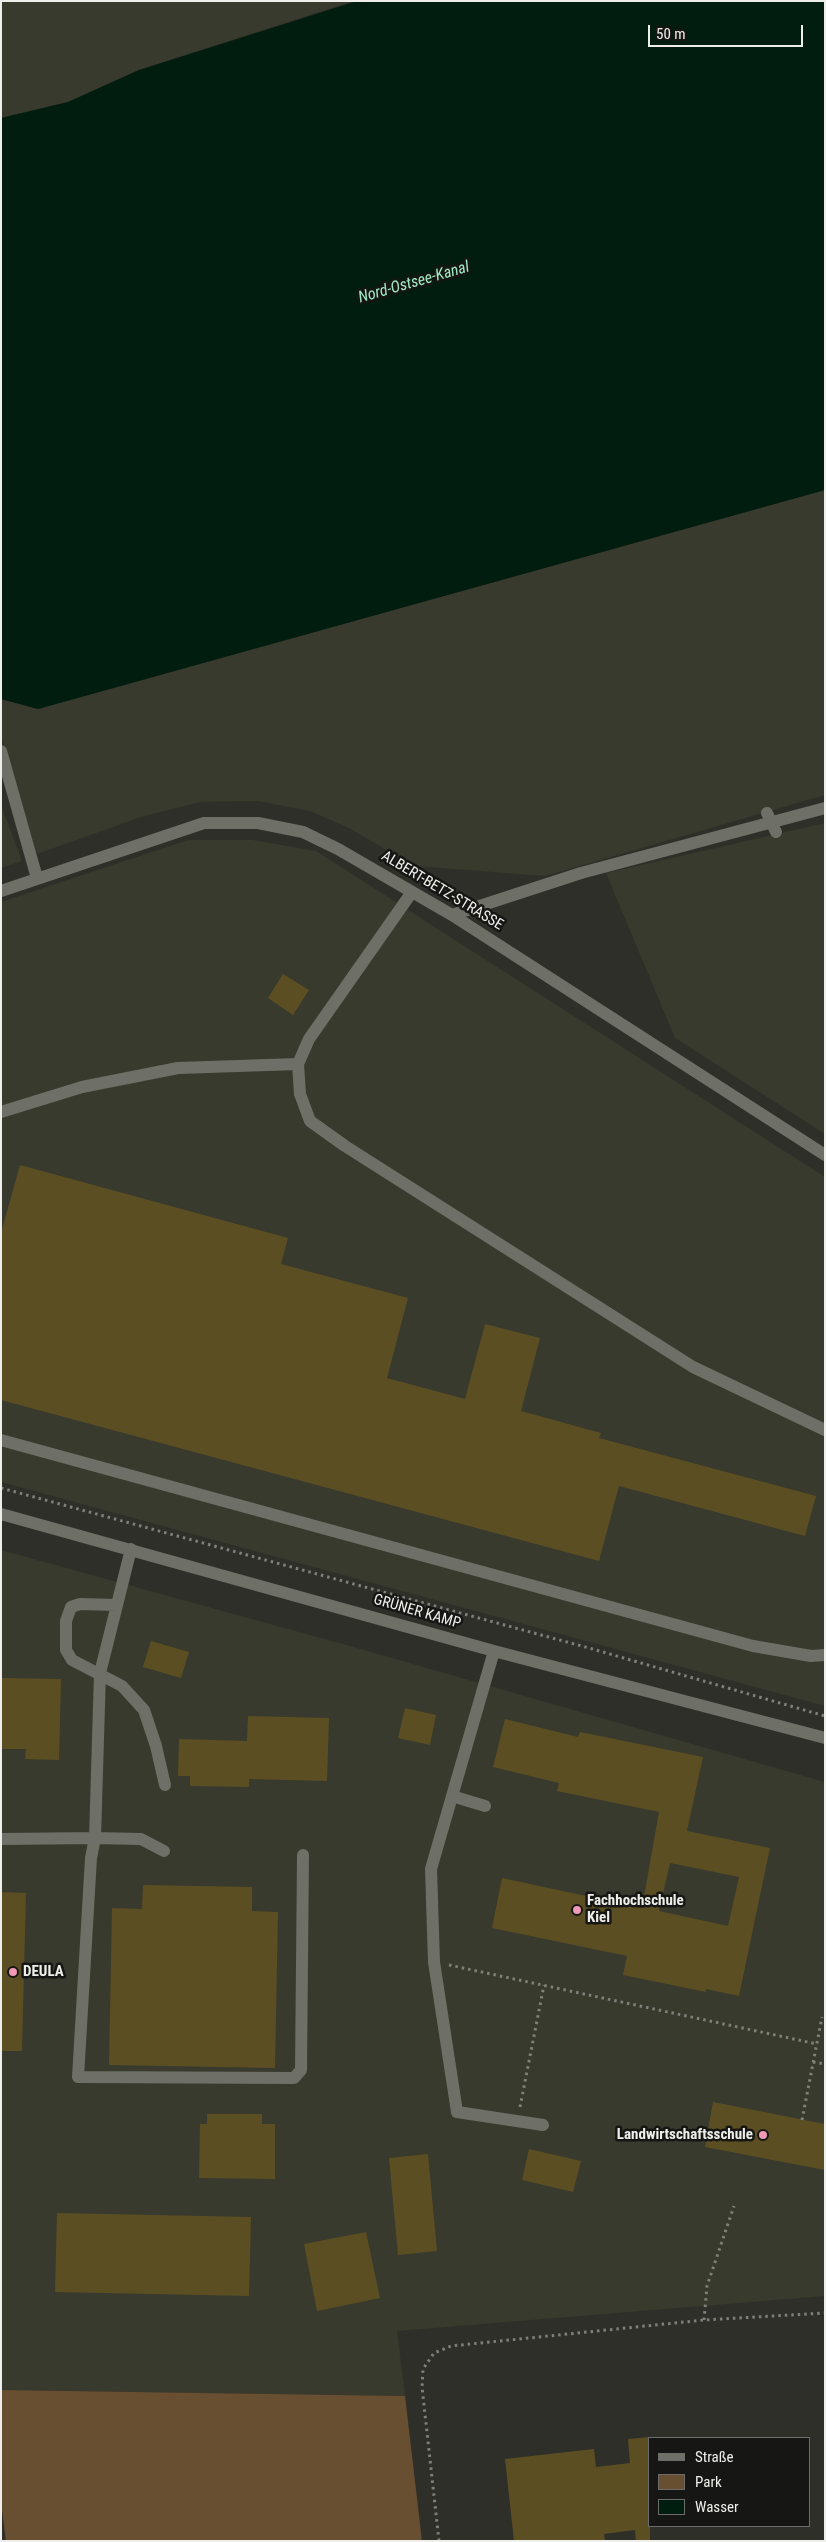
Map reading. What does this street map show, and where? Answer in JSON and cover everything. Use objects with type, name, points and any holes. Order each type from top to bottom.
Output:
[{"type":"street","points":[[1,751],[37,878]]},
{"type":"street","points":[[452,915],[581,873],[825,808]]},
{"type":"street","name":"ALBERT-BETZ-STRASSE","points":[[1,891],[204,823],[258,823],[303,832],[338,849],[452,915],[825,1155]]},
{"type":"street","points":[[412,892],[309,1038],[298,1064],[300,1094],[310,1121],[345,1146],[693,1367],[825,1430]]},
{"type":"street","points":[[1,1112],[82,1087],[178,1068],[298,1064]]},
{"type":"street","points":[[1,1440],[753,1646],[811,1656],[825,1655]]},
{"type":"street","name":"GRÜNER KAMP","points":[[1,1514],[494,1651],[825,1738]]},
{"type":"street","points":[[131,1549],[100,1673],[95,1838],[91,1858],[78,2077],[294,2078],[301,2070],[304,1855]]},
{"type":"street","points":[[117,1606],[80,1604],[71,1607],[67,1613],[67,1655],[77,1664],[100,1673],[122,1686],[144,1710],[156,1746],[165,1785]]},
{"type":"street","points":[[494,1651],[431,1869],[434,1962],[457,2112],[543,2124]]},
{"type":"street","points":[[452,1796],[486,1806]]},
{"type":"street","points":[[1,1839],[141,1839],[164,1851]]},
{"type":"path","points":[[1,1488],[589,1648],[825,1716]]},
{"type":"path","points":[[434,1962],[817,2044]]},
{"type":"path","points":[[518,2121],[544,1985]]},
{"type":"path","points":[[802,2120],[822,2017]]},
{"type":"path","points":[[812,2062],[825,2064]]},
{"type":"path","points":[[704,2320],[707,2286],[734,2206]]},
{"type":"path","points":[[439,2541],[422,2387],[423,2369],[434,2353],[451,2346],[704,2320],[825,2313]]},
{"type":"shaded area","points":[[1,1],[353,1],[139,70],[68,102],[1,118]]},
{"type":"shaded area","points":[[825,490],[825,795],[545,876],[414,866],[349,828],[310,811],[258,801],[200,802],[141,817],[37,854],[1,736],[1,699],[38,709]]},
{"type":"shaded area","points":[[1,805],[22,861],[1,868]]},
{"type":"shaded area","points":[[825,823],[825,1134],[675,1038],[606,873]]},
{"type":"shaded area","points":[[188,840],[253,840],[316,851],[825,1177],[825,1706],[1,1482],[1,902]]},
{"type":"shaded area","points":[[1,1550],[350,1646],[825,1782],[825,2296],[397,2331],[405,2396],[1,2390]]},
{"type":"green space","points":[[1,2390],[405,2396],[422,2541],[6,2541],[1,2502]]},
{"type":"water","name":"Nord-Ostsee-Kanal","points":[[357,1],[825,1],[825,490],[38,709],[1,699],[1,118],[68,102],[139,70]]},
{"type":"building","points":[[283,974],[309,990],[293,1015],[268,998]]},
{"type":"building","points":[[20,1165],[288,1238],[281,1264],[408,1298],[387,1378],[465,1399],[485,1324],[540,1338],[521,1411],[601,1433],[599,1438],[816,1496],[805,1536],[619,1486],[599,1561],[1,1400],[1,1233]]},
{"type":"building","points":[[151,1641],[189,1652],[181,1678],[143,1667]]},
{"type":"building","points":[[1,1678],[61,1679],[59,1760],[25,1759],[26,1749],[1,1749]]},
{"type":"building","points":[[405,1708],[436,1715],[430,1745],[398,1738]]},
{"type":"building","points":[[248,1716],[329,1718],[327,1781],[249,1779],[249,1787],[190,1786],[190,1776],[178,1776],[179,1739],[247,1741]]},
{"type":"building","name":"Fachhochschule Kiel","points":[[505,1719],[578,1737],[580,1732],[703,1757],[687,1831],[770,1848],[739,1996],[706,1989],[706,1992],[623,1975],[627,1956],[492,1928],[502,1878],[642,1908],[659,1812],[557,1791],[559,1783],[493,1767]],"holes":[[[670,1863],[739,1877],[728,1926],[659,1911]]]},
{"type":"building","points":[[143,1885],[252,1887],[252,1911],[278,1912],[275,2068],[109,2065],[112,1908],[142,1909]]},
{"type":"building","name":"DEULA","points":[[1,1892],[26,1893],[22,2051],[1,2051]]},
{"type":"building","name":"Landwirtschaftsschule","points":[[713,2102],[825,2124],[825,2170],[705,2147]]},
{"type":"building","points":[[207,2114],[262,2114],[262,2124],[275,2124],[275,2179],[199,2178],[200,2124],[207,2124]]},
{"type":"building","points":[[529,2149],[581,2161],[573,2192],[522,2180]]},
{"type":"building","points":[[428,2154],[437,2251],[398,2255],[389,2158]]},
{"type":"building","points":[[57,2213],[251,2217],[249,2296],[55,2292]]},
{"type":"building","points":[[366,2232],[380,2298],[317,2311],[304,2244]]},
{"type":"building","points":[[648,2437],[648,2527],[650,2527],[650,2541],[636,2541],[635,2530],[604,2534],[605,2541],[514,2541],[505,2459],[594,2449],[596,2467],[630,2463],[628,2439]]},
{"type":"place","name":"Fachhochschule Kiel","points":[[577,1910]]},
{"type":"place","name":"DEULA","points":[[13,1972]]},
{"type":"place","name":"Landwirtschaftsschule","points":[[763,2135]]}]
